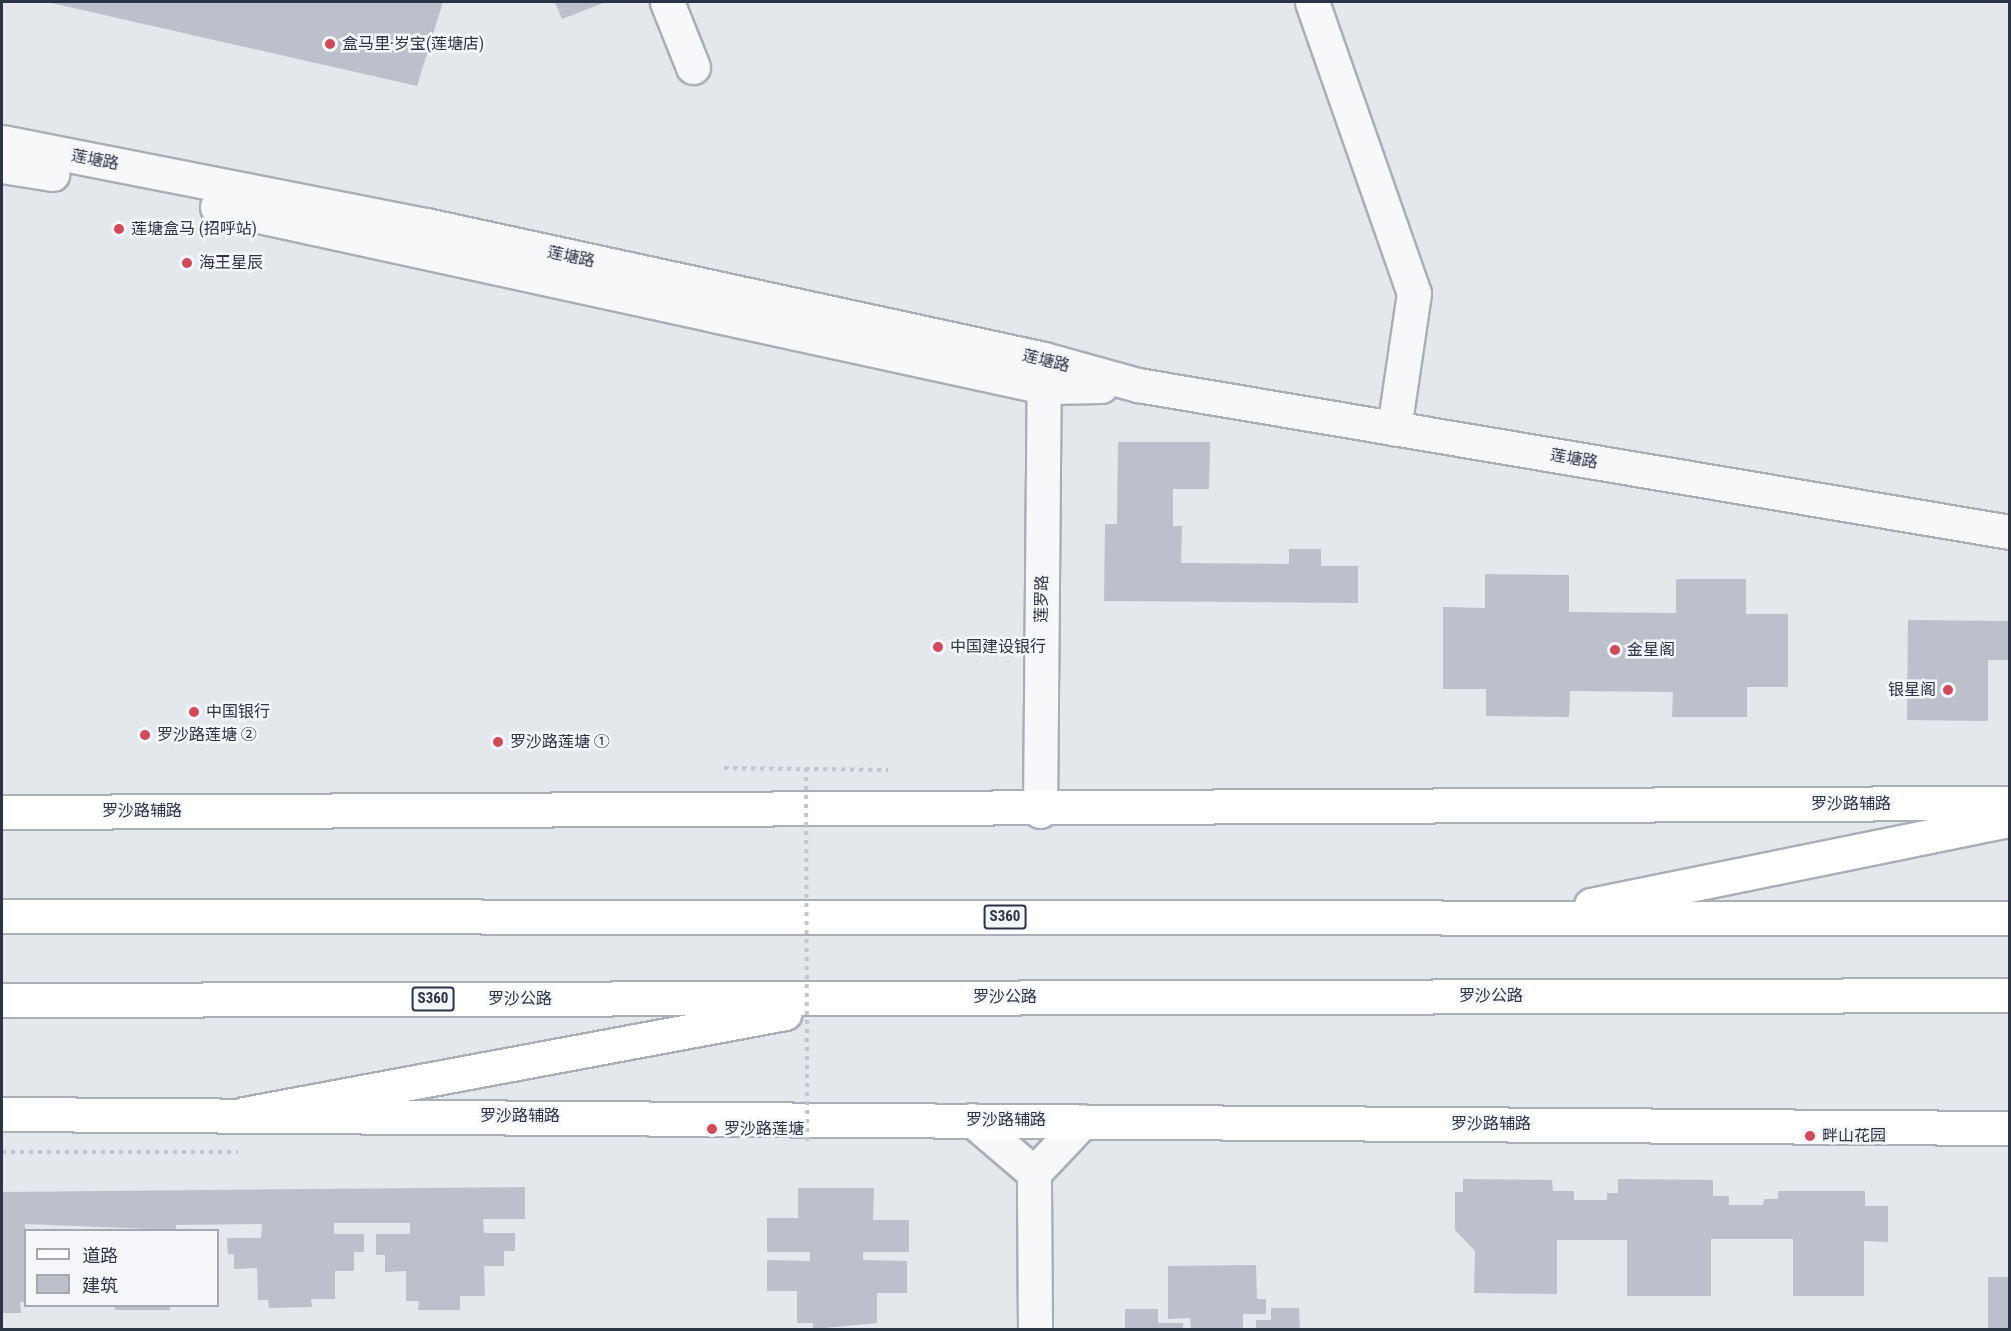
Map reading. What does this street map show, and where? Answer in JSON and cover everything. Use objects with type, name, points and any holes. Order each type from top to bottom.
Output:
[{"type":"main road","name":"罗沙路辅路","points":[[2,812],[1040,810],[2010,803]]},
{"type":"main road","points":[[1544,917],[1738,872],[1956,835],[2010,820]]},
{"type":"main road","points":[[2,905],[51,916]]},
{"type":"main road","name":"S360","points":[[2,916],[2010,918]]},
{"type":"main road","name":"罗沙公路","points":[[2,1000],[2010,995]]},
{"type":"main road","points":[[244,1114],[865,998]]},
{"type":"main road","name":"罗沙路辅路","points":[[2,1114],[2010,1128]]},
{"type":"street","points":[[667,2],[693,68]]},
{"type":"street","points":[[1312,2],[1414,293],[1394,429]]},
{"type":"street","name":"莲塘路","points":[[2,142],[426,225],[1044,373]]},
{"type":"street","name":"莲塘路","points":[[2,166],[133,189],[1044,373],[1138,385],[2010,532]]},
{"type":"street","name":"莲罗路","points":[[1040,810],[1044,373]]},
{"type":"street","points":[[972,1120],[1034,1173]]},
{"type":"street","points":[[1035,1329],[1034,1173],[1083,1121]]},
{"type":"path","points":[[724,768],[888,770]]},
{"type":"path","points":[[806,768],[807,1146]]},
{"type":"building","name":"盒马里·岁宝(莲塘店)","points":[[47,2],[443,2],[417,86]]},
{"type":"building","points":[[555,2],[606,2],[562,19]]},
{"type":"building","points":[[1118,442],[1210,442],[1209,489],[1173,489],[1173,526],[1182,526],[1181,563],[1289,564],[1289,549],[1321,549],[1321,566],[1358,566],[1358,603],[1104,601],[1105,524],[1117,524]]},
{"type":"building","name":"金星阁","points":[[1485,574],[1569,575],[1569,612],[1676,613],[1676,579],[1746,579],[1746,614],[1788,614],[1788,687],[1747,687],[1747,717],[1672,717],[1673,692],[1570,691],[1569,717],[1486,716],[1486,689],[1443,689],[1443,607],[1485,608]]},
{"type":"building","name":"银星阁","points":[[1908,620],[2010,621],[2010,660],[1988,660],[1988,721],[1907,720]]},
{"type":"building","points":[[1463,1179],[1552,1180],[1553,1191],[1574,1191],[1574,1200],[1607,1200],[1607,1193],[1618,1193],[1618,1179],[1713,1180],[1713,1196],[1729,1196],[1729,1205],[1763,1205],[1764,1199],[1778,1199],[1778,1191],[1865,1191],[1865,1206],[1888,1206],[1888,1242],[1864,1241],[1864,1296],[1793,1296],[1793,1239],[1711,1239],[1711,1296],[1627,1296],[1627,1240],[1557,1240],[1557,1294],[1474,1293],[1475,1251],[1455,1230],[1455,1192],[1463,1192]]},
{"type":"building","points":[[525,1187],[525,1219],[483,1219],[484,1233],[515,1233],[515,1251],[504,1251],[504,1266],[484,1266],[485,1296],[460,1296],[460,1310],[418,1310],[419,1301],[406,1301],[406,1271],[385,1272],[385,1255],[376,1255],[376,1234],[410,1234],[410,1223],[334,1223],[334,1234],[364,1234],[364,1252],[354,1252],[354,1271],[335,1271],[335,1299],[311,1299],[312,1307],[269,1308],[268,1300],[258,1300],[257,1268],[234,1269],[234,1254],[228,1254],[227,1238],[261,1238],[262,1224],[176,1225],[176,1229],[151,1229],[25,1224],[24,1302],[20,1302],[21,1313],[2,1313],[2,1192]]},
{"type":"building","points":[[798,1188],[874,1188],[873,1220],[909,1220],[909,1252],[863,1252],[863,1260],[907,1261],[907,1293],[877,1293],[877,1323],[813,1329],[813,1323],[797,1323],[797,1291],[767,1291],[767,1260],[810,1261],[810,1252],[767,1252],[767,1218],[798,1218]]},
{"type":"building","points":[[1256,1265],[1257,1299],[1266,1299],[1266,1314],[1243,1314],[1243,1330],[1191,1330],[1190,1318],[1168,1319],[1168,1266]]},
{"type":"building","points":[[1988,1277],[2010,1277],[2010,1330],[1988,1330]]},
{"type":"building","points":[[115,1307],[170,1307],[170,1310],[115,1310]]},
{"type":"building","points":[[1271,1308],[1299,1308],[1300,1330],[1256,1330],[1256,1320],[1271,1320]]},
{"type":"building","points":[[1125,1309],[1158,1309],[1158,1323],[1183,1323],[1183,1330],[1125,1330]]},
{"type":"place","name":"盒马里·岁宝(莲塘店)","points":[[330,44]]},
{"type":"place","name":"莲塘盒马 (招呼站)","points":[[119,229]]},
{"type":"place","name":"海王星辰","points":[[187,263]]},
{"type":"place","name":"中国建设银行","points":[[938,647]]},
{"type":"place","name":"金星阁","points":[[1615,650]]},
{"type":"place","name":"银星阁","points":[[1948,690]]},
{"type":"place","name":"中国银行","points":[[194,712]]},
{"type":"place","name":"罗沙路莲塘 ②","points":[[145,735]]},
{"type":"place","name":"罗沙路莲塘 ①","points":[[498,742]]},
{"type":"place","name":"罗沙路莲塘","points":[[712,1129]]},
{"type":"place","name":"畔山花园","points":[[1810,1136]]}]
